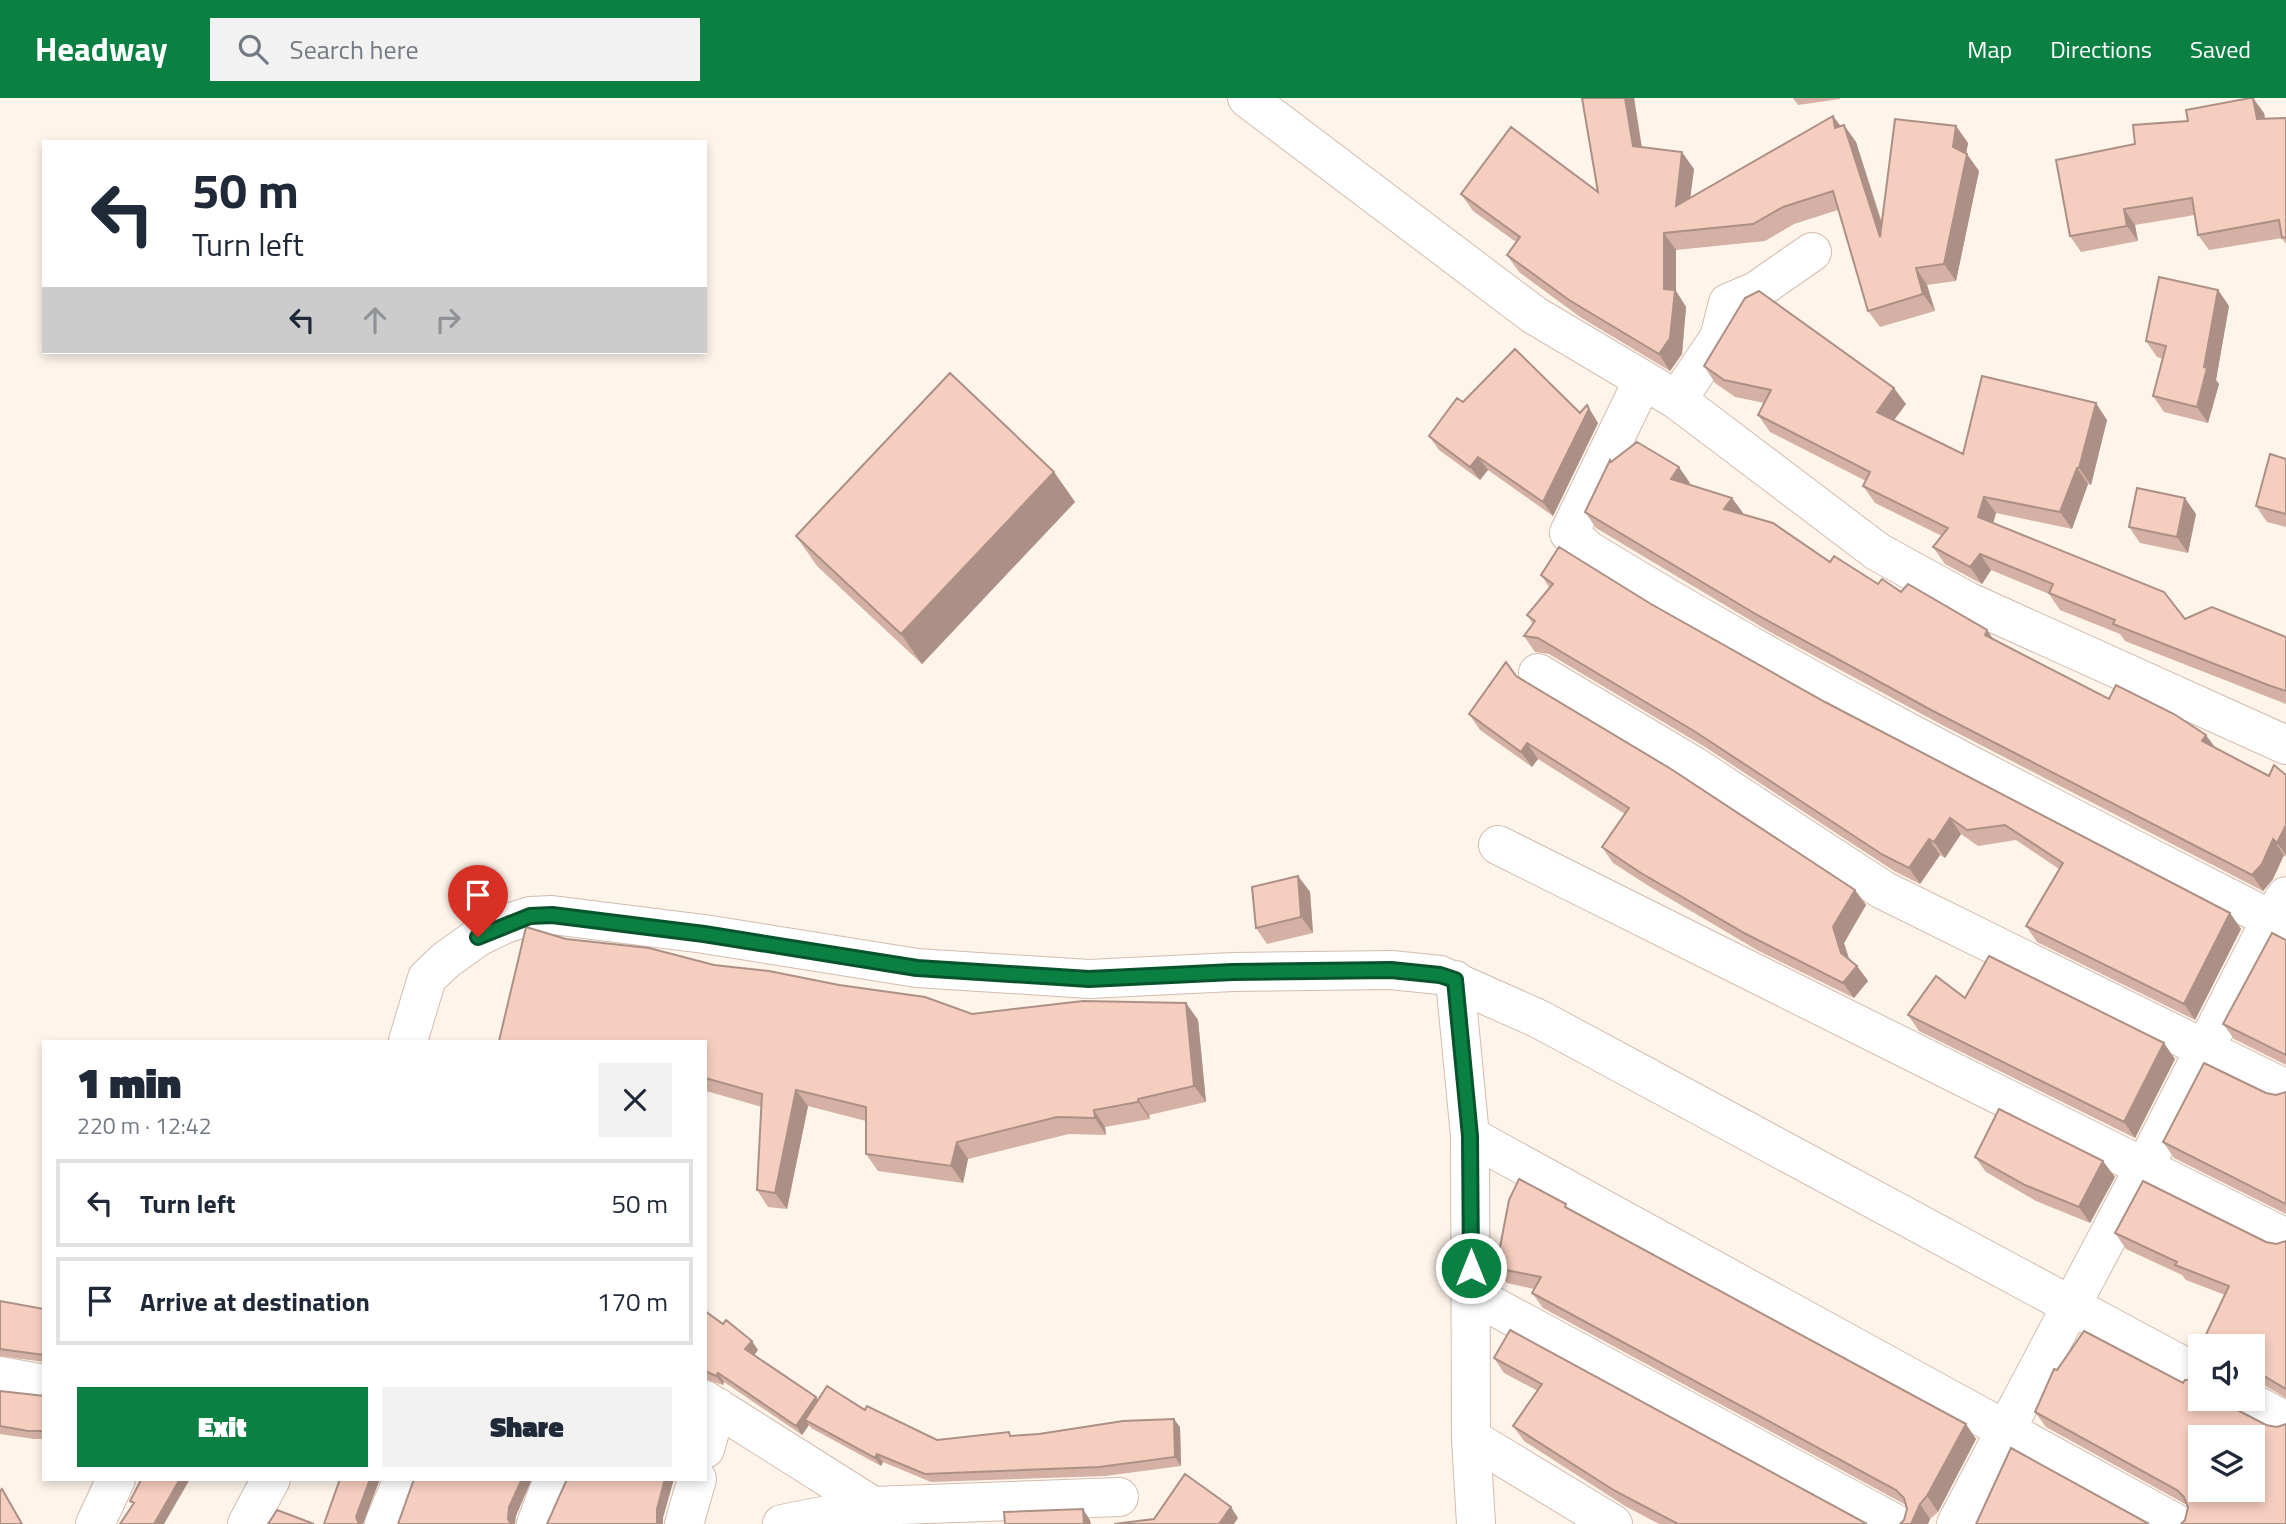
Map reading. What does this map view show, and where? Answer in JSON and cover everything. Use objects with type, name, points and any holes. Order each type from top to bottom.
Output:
[{"type":"street","points":[[1247,98],[1534,315],[1642,382],[1677,400],[1878,552],[1967,601],[2286,745]]},
{"type":"street","points":[[1677,400],[1719,338],[1728,303],[1756,291],[1812,252]]},
{"type":"street","points":[[1642,382],[1569,533],[1588,550],[1827,688],[2281,914],[2205,1048],[1956,1524]]},
{"type":"street","points":[[1538,673],[1694,766],[1883,890],[2286,1089]]},
{"type":"street","points":[[1497,845],[2286,1238]]},
{"type":"street","points":[[408,1040],[427,978],[478,937],[530,916],[552,915],[704,934],[917,968],[1089,979],[1233,972],[1391,970],[1440,975],[1539,1019],[2188,1370]]},
{"type":"street","points":[[1455,980],[1470,1136],[1471,1438],[1476,1524]]},
{"type":"street","points":[[1470,1136],[2004,1432],[2177,1524]]},
{"type":"street","points":[[1471,1294],[1896,1524]]},
{"type":"street","points":[[0,1376],[42,1384]]},
{"type":"street","points":[[707,1434],[711,1403],[873,1506]]},
{"type":"street","points":[[2265,1410],[2286,1421]]},
{"type":"street","points":[[1471,1438],[1614,1524]]},
{"type":"street","points":[[95,1524],[115,1481]]},
{"type":"street","points":[[247,1524],[270,1481]]},
{"type":"street","points":[[384,1524],[402,1481]]},
{"type":"street","points":[[536,1524],[552,1481]]},
{"type":"street","points":[[684,1524],[696,1481]]},
{"type":"street","points":[[782,1524],[873,1506],[1119,1497]]},
{"type":"building","points":[[1582,98],[1625,98],[1633,146],[1682,152],[1676,206],[1833,116],[1835,128],[1844,125],[1880,237],[1895,119],[1956,126],[1953,147],[1967,154],[1944,264],[1916,268],[1923,294],[1868,311],[1833,191],[1783,207],[1753,224],[1664,233],[1664,289],[1675,290],[1670,338],[1659,354],[1569,300],[1507,255],[1520,237],[1461,194],[1511,127],[1598,192]]},
{"type":"building","points":[[2253,98],[2257,119],[2286,118],[2286,237],[2282,238],[2279,220],[2198,235],[2192,198],[2124,209],[2127,226],[2070,236],[2056,160],[2135,144],[2133,125],[2188,121],[2186,110]]},
{"type":"building","points":[[2159,277],[2218,290],[2204,367],[2207,368],[2197,407],[2153,396],[2166,346],[2146,341]]},
{"type":"building","points":[[1759,291],[1894,388],[1877,412],[1963,454],[1982,376],[2096,403],[2079,468],[2060,512],[1984,497],[1978,517],[2164,592],[2185,619],[2212,607],[2286,637],[2286,691],[2113,624],[2115,620],[2049,593],[2053,584],[1980,554],[1970,567],[1933,547],[1948,528],[1863,486],[1870,472],[1758,415],[1771,390],[1724,380],[1704,366],[1745,298]]},
{"type":"building","points":[[1515,349],[1580,413],[1587,405],[1589,409],[1543,502],[1478,457],[1470,467],[1429,436],[1457,398],[1463,402]]},
{"type":"building","points":[[950,373],[1054,472],[901,634],[796,536]]},
{"type":"building","points":[[1637,442],[1679,467],[1671,479],[1732,498],[1724,509],[1773,523],[1830,562],[1834,556],[1878,584],[1882,579],[1901,592],[1908,584],[1987,630],[1985,635],[2109,699],[2116,685],[2174,714],[2206,735],[2202,741],[2269,776],[2274,765],[2286,775],[2286,825],[2277,843],[2273,839],[2262,864],[2252,875],[1933,711],[1759,616],[1585,512],[1610,460],[1611,462]]},
{"type":"building","points":[[2270,454],[2286,459],[2286,514],[2256,506]]},
{"type":"building","points":[[2137,488],[2185,498],[2177,537],[2129,527]]},
{"type":"building","points":[[1559,547],[1651,604],[1825,702],[2230,913],[2184,1004],[2026,926],[2063,863],[2005,825],[1967,830],[1950,818],[1934,842],[1929,839],[1909,868],[1883,855],[1694,731],[1538,638],[1524,636],[1535,621],[1527,615],[1553,584],[1541,575]]},
{"type":"building","points":[[1506,662],[1516,676],[1671,769],[1855,890],[1833,927],[1841,953],[1857,966],[1843,983],[1746,934],[1602,847],[1629,808],[1527,743],[1521,752],[1469,714]]},
{"type":"building","points":[[1298,876],[1301,917],[1256,928],[1252,887]]},
{"type":"building","points":[[526,927],[566,939],[649,948],[714,965],[769,971],[839,985],[925,997],[972,1014],[1083,1001],[1186,1003],[1194,1086],[1138,1099],[1138,1102],[1094,1110],[1095,1118],[1057,1117],[957,1142],[951,1166],[866,1154],[866,1107],[796,1090],[775,1193],[757,1190],[762,1094],[707,1079],[707,1040],[499,1040]]},
{"type":"building","points":[[2272,933],[2286,940],[2286,1055],[2223,1024]]},
{"type":"building","points":[[1989,956],[2164,1043],[2124,1122],[1908,1015],[1936,976],[1965,998]]},
{"type":"building","points":[[2204,1063],[2266,1093],[2276,1095],[2286,1092],[2286,1204],[2163,1142]]},
{"type":"building","points":[[1999,1109],[2103,1161],[2079,1207],[2025,1185],[1975,1157]]},
{"type":"building","points":[[1519,1179],[1566,1204],[1565,1207],[1966,1424],[1911,1524],[1900,1524],[1907,1509],[1904,1498],[1896,1490],[1532,1293],[1541,1277],[1496,1268],[1509,1200]]},
{"type":"building","points":[[2143,1181],[2266,1242],[2276,1244],[2286,1241],[2286,1389],[2265,1377],[2265,1334],[2206,1334],[2229,1286],[2175,1265],[2177,1262],[2115,1233]]},
{"type":"building","points":[[0,1301],[42,1309],[42,1355],[0,1349]]},
{"type":"building","points":[[707,1312],[723,1324],[726,1320],[752,1341],[745,1349],[816,1397],[796,1426],[718,1373],[716,1376],[707,1372]]},
{"type":"building","points":[[1510,1330],[1867,1524],[1678,1524],[1615,1491],[1513,1426],[1542,1384],[1494,1358]]},
{"type":"building","points":[[2084,1331],[2183,1383],[2188,1380],[2188,1411],[2239,1411],[2266,1425],[2277,1427],[2286,1424],[2286,1524],[2181,1524],[2185,1520],[2188,1507],[2177,1490],[2035,1412],[2054,1369],[2057,1370]]},
{"type":"building","points":[[827,1386],[865,1410],[867,1406],[937,1440],[1009,1432],[1010,1436],[1039,1434],[1123,1421],[1174,1419],[1175,1457],[1099,1467],[925,1474],[877,1454],[875,1458],[805,1420]]},
{"type":"building","points":[[0,1391],[42,1396],[42,1431],[0,1426]]},
{"type":"building","points":[[2011,1448],[2149,1524],[1976,1524]]},
{"type":"building","points":[[1185,1474],[1231,1507],[1219,1524],[1114,1524],[1154,1519]]},
{"type":"building","points":[[140,1481],[179,1481],[154,1524],[120,1524],[134,1503],[130,1501]]},
{"type":"building","points":[[339,1481],[369,1481],[356,1517],[359,1524],[324,1524]]},
{"type":"building","points":[[413,1481],[521,1481],[509,1507],[508,1519],[511,1524],[398,1524]]},
{"type":"building","points":[[566,1481],[664,1481],[657,1509],[657,1524],[547,1524]]},
{"type":"building","points":[[2,1489],[22,1524],[0,1524]]},
{"type":"building","points":[[1083,1509],[1084,1524],[1005,1524],[1004,1512]]},
{"type":"building","points":[[277,1510],[314,1524],[268,1524]]},
{"type":"route","points":[[478,937],[505,923],[530,916],[552,915],[704,934],[917,968],[1089,979],[1259,971],[1391,970],[1440,975],[1455,980],[1470,1136],[1471,1268]]}]
